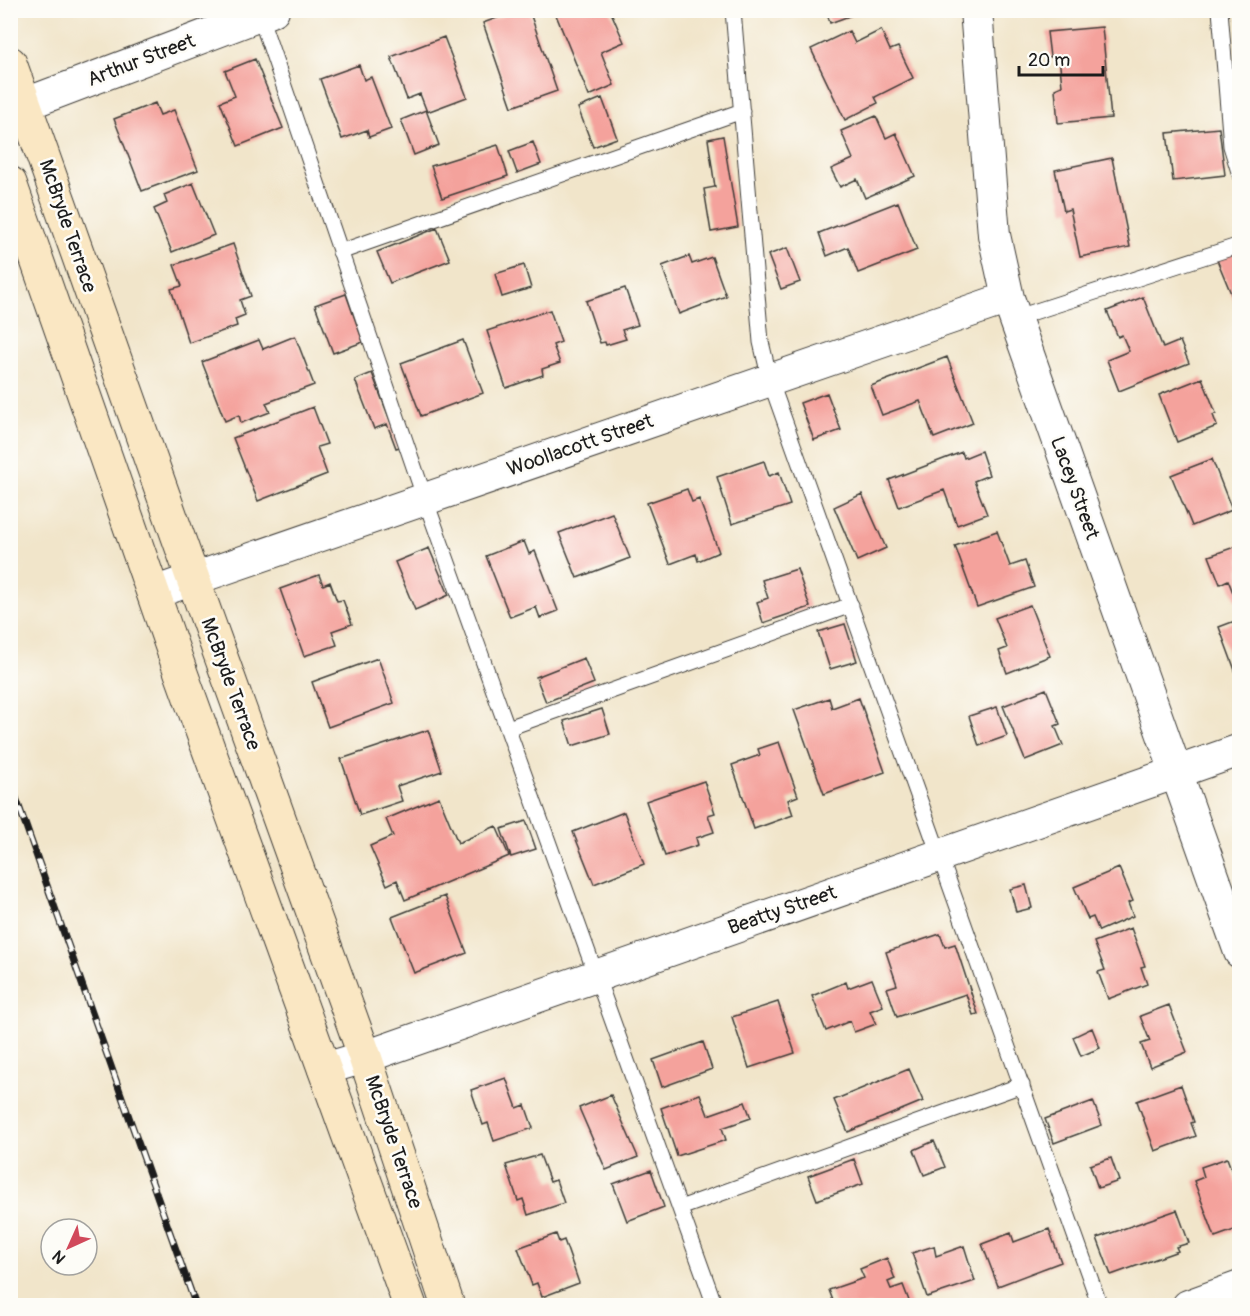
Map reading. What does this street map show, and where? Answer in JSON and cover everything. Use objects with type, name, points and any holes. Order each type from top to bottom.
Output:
[{"type":"main road","name":"McBryde Terrace","points":[[10,63],[18,107],[193,579],[365,1057],[448,1305]]},
{"type":"main road","name":"McBryde Terrace","points":[[10,183],[153,593],[410,1305]]},
{"type":"street","name":"Lacey Street","points":[[976,10],[994,235],[1011,308],[1239,952]]},
{"type":"street","name":"Arthur Street","points":[[18,107],[263,12]]},
{"type":"street","name":"Woollacott Street","points":[[153,593],[770,380],[1011,308]]},
{"type":"street","name":"Beatty Street","points":[[324,1069],[365,1057],[1239,750]]},
{"type":"street","points":[[1188,1305],[1239,1287]]},
{"type":"lane","points":[[733,10],[761,342],[770,380],[1100,1305]]},
{"type":"lane","points":[[1220,10],[1232,146],[1239,176]]},
{"type":"lane","points":[[263,12],[340,252],[425,499],[715,1305]]},
{"type":"lane","points":[[340,252],[742,111]]},
{"type":"lane","points":[[1011,308],[1239,245]]},
{"type":"lane","points":[[508,728],[851,605]]},
{"type":"lane","points":[[681,1208],[1022,1085]]},
{"type":"building","points":[[519,10],[529,10],[557,91],[512,107],[483,23]]},
{"type":"building","points":[[554,10],[610,10],[624,42],[601,52],[614,85],[589,96]]},
{"type":"building","points":[[826,10],[863,10],[863,11],[830,23]]},
{"type":"building","points":[[1102,27],[1111,118],[1058,123],[1055,89],[1062,86],[1059,56],[1050,57],[1047,32]]},
{"type":"building","points":[[881,30],[890,50],[898,47],[913,78],[875,97],[878,103],[845,120],[811,49],[849,31],[855,43]]},
{"type":"building","points":[[444,37],[467,97],[427,112],[420,94],[407,99],[391,57]]},
{"type":"building","points":[[255,59],[283,128],[238,146],[220,102],[235,96],[225,71]]},
{"type":"building","points":[[359,65],[364,80],[371,77],[391,129],[369,137],[367,130],[342,139],[320,79]]},
{"type":"building","points":[[602,98],[617,138],[593,147],[578,108]]},
{"type":"building","points":[[155,103],[160,115],[174,110],[198,170],[142,191],[114,119]]},
{"type":"building","points":[[426,110],[439,145],[414,155],[401,120]]},
{"type":"building","points":[[876,116],[886,138],[896,133],[915,176],[865,198],[857,179],[840,187],[831,169],[853,159],[841,131]]},
{"type":"building","points":[[1219,128],[1225,175],[1173,181],[1167,133]]},
{"type":"building","points":[[723,136],[738,227],[711,232],[704,189],[715,187],[708,139]]},
{"type":"building","points":[[533,142],[541,164],[517,173],[509,151]]},
{"type":"building","points":[[498,145],[508,176],[442,198],[431,166]]},
{"type":"building","points":[[1112,158],[1130,247],[1080,257],[1070,209],[1064,211],[1055,170]]},
{"type":"building","points":[[193,183],[214,235],[172,252],[154,209],[167,203],[164,195]]},
{"type":"building","points":[[898,202],[917,250],[858,273],[848,247],[827,256],[819,233]]},
{"type":"building","points":[[437,228],[450,260],[390,283],[377,252]]},
{"type":"building","points":[[233,244],[251,296],[240,300],[245,315],[235,319],[237,326],[189,343],[171,289],[182,286],[174,265]]},
{"type":"building","points":[[1240,246],[1240,301],[1235,303],[1215,255]]},
{"type":"building","points":[[787,248],[800,282],[781,289],[768,255]]},
{"type":"building","points":[[689,256],[692,264],[712,257],[726,296],[679,314],[662,266]]},
{"type":"building","points":[[524,265],[531,288],[502,297],[495,274]]},
{"type":"building","points":[[625,288],[638,325],[622,330],[626,339],[606,345],[605,342],[600,343],[586,301]]},
{"type":"building","points":[[346,294],[363,342],[333,353],[315,305]]},
{"type":"building","points":[[1143,297],[1163,348],[1180,341],[1189,363],[1119,391],[1107,360],[1129,351],[1122,335],[1118,337],[1107,311]]},
{"type":"building","points":[[550,310],[561,342],[553,345],[560,363],[542,369],[543,375],[506,388],[487,331]]},
{"type":"building","points":[[295,336],[314,385],[266,403],[270,412],[241,423],[239,415],[225,421],[202,362],[259,340],[263,349]]},
{"type":"building","points":[[463,340],[483,393],[421,416],[401,363]]},
{"type":"building","points":[[947,357],[973,423],[934,438],[920,401],[882,415],[871,386]]},
{"type":"building","points":[[372,373],[400,447],[396,448],[387,424],[374,429],[355,380]]},
{"type":"building","points":[[1202,378],[1216,413],[1213,415],[1217,426],[1177,442],[1159,395]]},
{"type":"building","points":[[827,393],[841,430],[814,440],[800,403]]},
{"type":"building","points":[[313,407],[327,444],[317,447],[327,474],[258,501],[233,438]]},
{"type":"building","points":[[981,451],[989,475],[974,481],[987,514],[957,525],[944,490],[899,507],[889,480],[962,452],[964,458]]},
{"type":"building","points":[[1212,459],[1232,510],[1192,526],[1171,475]]},
{"type":"building","points":[[764,461],[769,476],[779,472],[790,505],[732,524],[717,477]]},
{"type":"building","points":[[687,489],[692,502],[699,499],[719,552],[698,561],[696,554],[670,564],[647,503]]},
{"type":"building","points":[[862,494],[886,548],[857,561],[834,507]]},
{"type":"building","points":[[612,513],[630,558],[577,578],[559,533]]},
{"type":"building","points":[[997,531],[1010,566],[1025,561],[1034,587],[977,607],[955,546]]},
{"type":"building","points":[[524,541],[529,554],[535,551],[558,611],[540,618],[536,607],[510,617],[486,556]]},
{"type":"building","points":[[1240,545],[1240,599],[1236,600],[1228,580],[1220,584],[1209,556]]},
{"type":"building","points":[[429,548],[449,595],[415,610],[395,562]]},
{"type":"building","points":[[797,569],[810,607],[763,623],[757,602],[768,598],[762,580]]},
{"type":"building","points":[[319,575],[323,585],[330,582],[337,601],[343,600],[352,624],[332,631],[337,645],[304,656],[280,589]]},
{"type":"building","points":[[1030,605],[1050,656],[1007,673],[999,651],[1007,648],[995,618]]},
{"type":"building","points":[[1240,619],[1240,681],[1239,681],[1219,627]]},
{"type":"building","points":[[845,624],[857,661],[830,669],[818,632]]},
{"type":"building","points":[[378,658],[394,703],[328,727],[312,682]]},
{"type":"building","points":[[584,658],[594,683],[546,702],[536,677]]},
{"type":"building","points":[[1046,689],[1060,724],[1055,726],[1063,745],[1025,760],[1003,706]]},
{"type":"building","points":[[829,698],[832,708],[859,698],[885,772],[824,794],[794,710]]},
{"type":"building","points":[[997,707],[1007,736],[979,746],[969,716]]},
{"type":"building","points":[[602,709],[610,734],[572,746],[564,721]]},
{"type":"building","points":[[428,730],[442,771],[397,786],[402,801],[360,815],[341,759]]},
{"type":"building","points":[[779,742],[798,796],[788,800],[793,815],[754,829],[732,765],[760,755],[758,749]]},
{"type":"building","points":[[704,781],[715,813],[708,815],[714,832],[696,838],[698,845],[665,856],[646,801]]},
{"type":"building","points":[[439,797],[458,843],[496,826],[509,856],[405,900],[397,880],[387,885],[370,846],[393,836],[386,819]]},
{"type":"building","points":[[624,812],[644,864],[594,884],[573,832]]},
{"type":"building","points":[[526,821],[536,849],[511,857],[501,829]]},
{"type":"building","points":[[1119,868],[1133,901],[1128,903],[1133,916],[1099,931],[1093,917],[1088,919],[1074,887]]},
{"type":"building","points":[[1026,885],[1032,908],[1016,912],[1010,889]]},
{"type":"building","points":[[445,896],[467,953],[414,973],[392,917]]},
{"type":"building","points":[[1131,928],[1145,966],[1141,967],[1147,984],[1108,999],[1098,972],[1105,970],[1094,942]]},
{"type":"building","points":[[940,934],[945,947],[955,944],[978,1014],[973,1015],[966,994],[897,1017],[887,988],[897,985],[886,952]]},
{"type":"building","points":[[872,979],[883,1006],[870,1011],[876,1024],[854,1032],[850,1021],[826,1031],[812,996],[846,982],[848,988]]},
{"type":"building","points":[[778,1002],[795,1053],[749,1068],[732,1017]]},
{"type":"building","points":[[1169,1005],[1187,1052],[1150,1067],[1141,1044],[1150,1041],[1140,1016]]},
{"type":"building","points":[[1092,1028],[1100,1048],[1081,1056],[1073,1037]]},
{"type":"building","points":[[703,1042],[712,1069],[662,1087],[653,1060]]},
{"type":"building","points":[[909,1069],[923,1101],[848,1132],[834,1100]]},
{"type":"building","points":[[506,1078],[517,1108],[525,1105],[533,1128],[494,1141],[488,1123],[483,1125],[471,1090]]},
{"type":"building","points":[[1181,1085],[1194,1122],[1191,1123],[1196,1136],[1155,1151],[1137,1101]]},
{"type":"building","points":[[700,1094],[708,1115],[745,1102],[751,1118],[722,1128],[726,1140],[677,1156],[661,1108]]},
{"type":"building","points":[[611,1095],[638,1157],[606,1170],[579,1108]]},
{"type":"building","points":[[1093,1101],[1102,1125],[1054,1143],[1045,1119]]},
{"type":"building","points":[[934,1141],[945,1167],[924,1175],[914,1150]]},
{"type":"building","points":[[540,1155],[550,1182],[556,1180],[564,1203],[528,1215],[523,1199],[518,1201],[506,1165]]},
{"type":"building","points":[[1111,1158],[1119,1181],[1098,1188],[1090,1165]]},
{"type":"building","points":[[1227,1158],[1240,1193],[1240,1228],[1215,1237],[1194,1181],[1204,1177],[1201,1167]]},
{"type":"building","points":[[854,1159],[863,1184],[817,1200],[808,1176]]},
{"type":"building","points":[[651,1170],[664,1207],[627,1221],[613,1184]]},
{"type":"building","points":[[1177,1210],[1189,1243],[1176,1247],[1178,1251],[1111,1275],[1097,1238]]},
{"type":"building","points":[[1049,1229],[1061,1262],[998,1286],[982,1244],[1011,1233],[1014,1242]]},
{"type":"building","points":[[556,1234],[559,1242],[564,1240],[579,1283],[542,1297],[537,1283],[532,1285],[518,1248]]},
{"type":"building","points":[[934,1246],[936,1256],[964,1246],[975,1281],[927,1297],[912,1253]]},
{"type":"building","points":[[887,1258],[895,1279],[888,1282],[891,1289],[903,1285],[911,1306],[835,1306],[829,1290],[864,1278],[860,1269]]},
{"type":"railway","points":[[10,781],[196,1306]]}]
